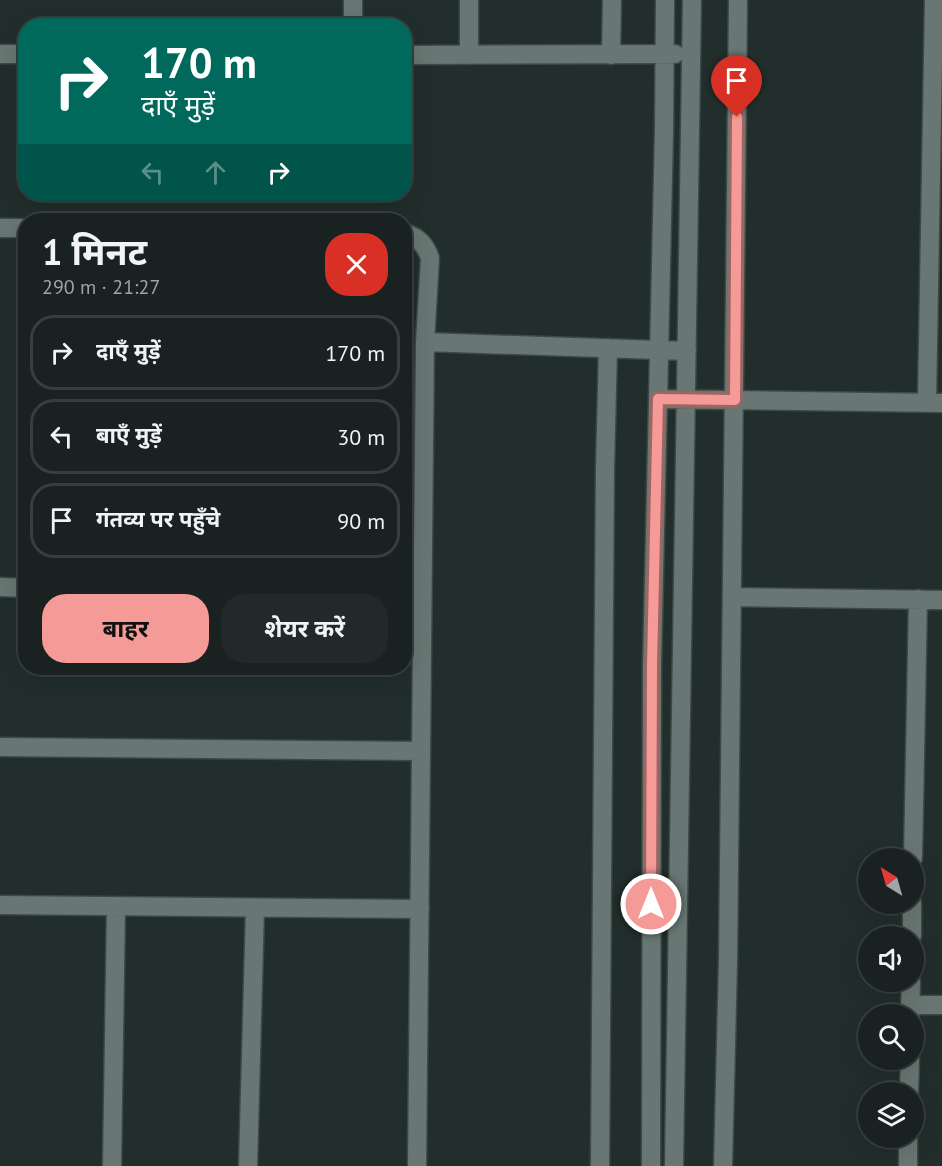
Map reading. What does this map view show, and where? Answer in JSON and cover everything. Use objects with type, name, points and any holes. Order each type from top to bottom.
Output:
[{"type":"street","points":[[353,0],[353,18]]},
{"type":"street","points":[[469,0],[469,55]]},
{"type":"street","points":[[611,55],[612,0]]},
{"type":"street","points":[[651,1166],[652,666],[665,0]]},
{"type":"street","points":[[674,1166],[692,0]]},
{"type":"street","points":[[723,1166],[733,597],[738,0]]},
{"type":"street","points":[[658,399],[935,403],[938,41],[934,0]]},
{"type":"street","points":[[0,54],[18,54]]},
{"type":"street","points":[[412,56],[692,54]]},
{"type":"street","points":[[0,228],[18,228]]},
{"type":"street","points":[[412,236],[419,239],[426,247],[430,258],[413,594],[421,751],[417,1166]]},
{"type":"street","points":[[424,342],[687,351]]},
{"type":"street","points":[[600,1166],[608,348]]},
{"type":"street","points":[[0,587],[18,588]]},
{"type":"street","points":[[733,597],[942,600]]},
{"type":"street","points":[[913,848],[918,599]]},
{"type":"street","points":[[0,747],[421,751]]},
{"type":"street","points":[[0,905],[420,909]]},
{"type":"street","points":[[112,1166],[116,906]]},
{"type":"street","points":[[248,1166],[255,908]]},
{"type":"street","points":[[924,1007],[942,1005]]},
{"type":"street","points":[[908,1148],[908,1166]]},
{"type":"route","points":[[651,904],[652,666],[658,399],[735,400],[737,117]]}]
